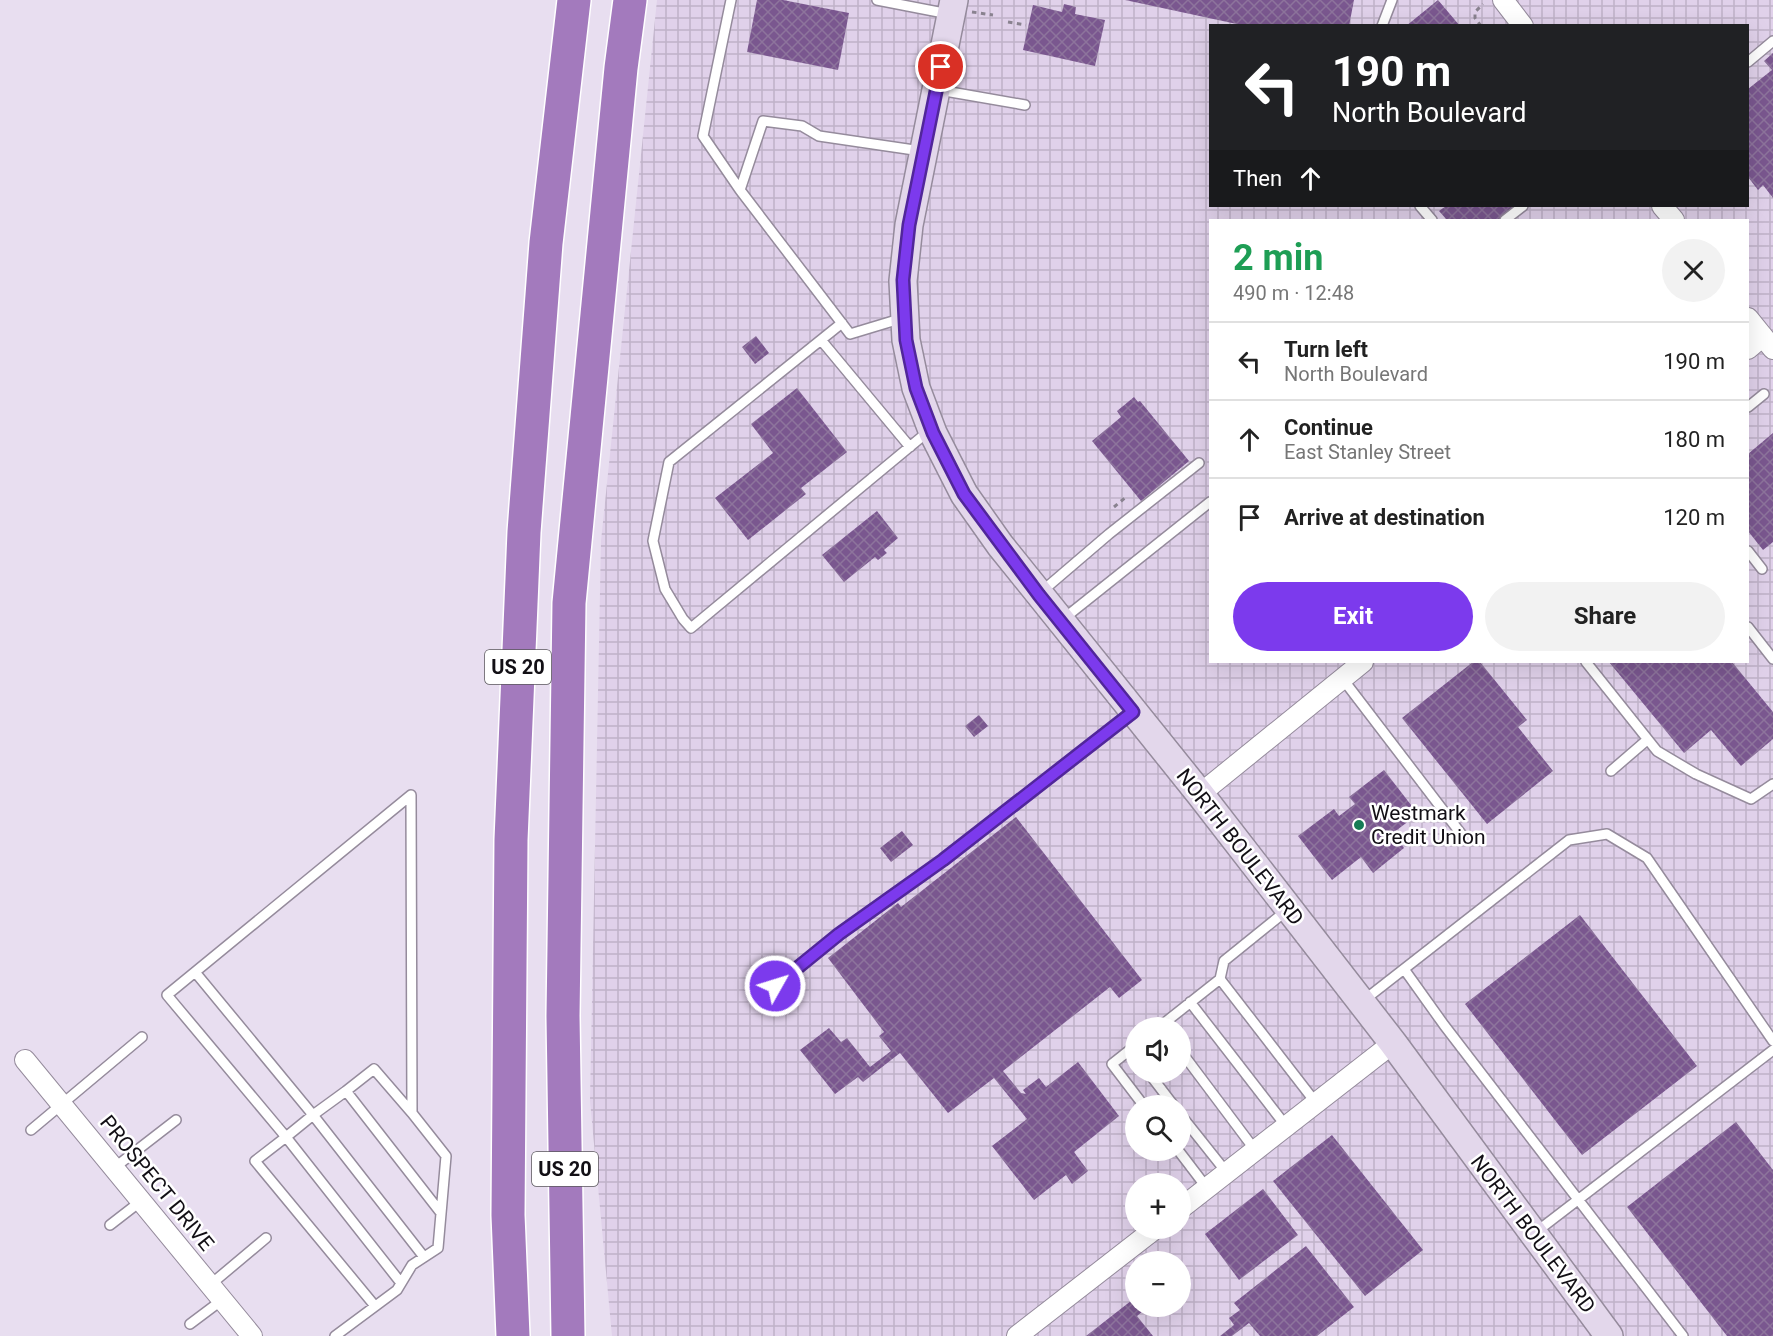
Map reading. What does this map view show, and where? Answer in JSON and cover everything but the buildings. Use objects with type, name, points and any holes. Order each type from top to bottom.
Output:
[{"type":"highway","name":"US 20","points":[[513,1336],[508,1215],[511,840],[523,544],[546,243],[574,0]]},
{"type":"highway","name":"US 20","points":[[568,1336],[563,1016],[569,603],[621,68],[630,0]]},
{"type":"street","points":[[1503,0],[1521,24]]},
{"type":"street","name":"NORTH BOULEVARD","points":[[959,9],[936,89],[909,225],[903,280],[906,329],[916,388],[931,429],[964,494],[1039,595],[1200,794],[1393,1043],[1609,1336]]},
{"type":"street","points":[[1663,207],[1673,219]]},
{"type":"street","points":[[1749,319],[1765,343]]},
{"type":"street","points":[[1200,794],[1362,663]]},
{"type":"street","points":[[1191,1200],[1393,1043]]},
{"type":"street","name":"PROSPECT DRIVE","points":[[25,1060],[252,1336]]},
{"type":"street","points":[[1017,1336],[1142,1239]]},
{"type":"lane","points":[[731,0],[703,136],[740,190],[850,334],[906,329]]},
{"type":"lane","points":[[878,0],[959,9]]},
{"type":"lane","points":[[1383,24],[1392,0]]},
{"type":"lane","points":[[1749,62],[1773,41]]},
{"type":"lane","points":[[936,89],[1025,105]]},
{"type":"lane","points":[[740,190],[763,121],[802,126],[819,135],[924,151]]},
{"type":"lane","points":[[1421,207],[1431,219]]},
{"type":"lane","points":[[1506,219],[1522,207]]},
{"type":"lane","points":[[842,323],[669,462],[653,541],[665,589],[683,619],[691,628],[931,429]]},
{"type":"lane","points":[[821,340],[910,447]]},
{"type":"lane","points":[[1749,406],[1764,394]]},
{"type":"lane","points":[[1039,595],[1109,534],[1199,463]]},
{"type":"lane","points":[[1060,622],[1209,503]]},
{"type":"lane","points":[[1749,551],[1762,569]]},
{"type":"lane","points":[[1749,628],[1773,659]]},
{"type":"lane","points":[[1587,663],[1656,751],[1696,774],[1750,799],[1773,784]]},
{"type":"lane","points":[[1342,678],[1462,834]]},
{"type":"lane","points":[[775,986],[839,934],[943,860],[1133,712]]},
{"type":"lane","points":[[1611,771],[1647,740]]},
{"type":"lane","points":[[401,1283],[286,1137],[167,995],[411,795],[412,1113]]},
{"type":"lane","points":[[1361,1002],[1569,840],[1607,834],[1647,858],[1773,1041]]},
{"type":"lane","points":[[1172,1017],[1220,979],[1224,961],[1288,910]]},
{"type":"lane","points":[[1404,969],[1444,1025],[1683,1336]]},
{"type":"lane","points":[[195,972],[313,1115],[424,1257]]},
{"type":"lane","points":[[1220,979],[1316,1102]]},
{"type":"lane","points":[[1190,1002],[1286,1126]]},
{"type":"lane","points":[[31,1130],[142,1037]]},
{"type":"lane","points":[[1534,1234],[1773,1050]]},
{"type":"lane","points":[[1125,1056],[1112,1064],[1125,1081]]},
{"type":"lane","points":[[1191,1064],[1256,1150]]},
{"type":"lane","points":[[335,1336],[397,1290],[412,1265],[438,1248],[446,1156],[374,1069],[255,1161],[375,1306]]},
{"type":"lane","points":[[1126,1083],[1136,1095]]},
{"type":"lane","points":[[1156,1083],[1166,1095]]},
{"type":"lane","points":[[346,1091],[441,1213]]},
{"type":"lane","points":[[114,1168],[176,1120]]},
{"type":"lane","points":[[1191,1128],[1227,1173]]},
{"type":"lane","points":[[1186,1161],[1207,1188]]},
{"type":"lane","points":[[110,1226],[141,1201]]},
{"type":"lane","points":[[190,1324],[266,1238]]},
{"type":"path","points":[[1479,24],[1475,12],[1483,4]]},
{"type":"path","points":[[959,9],[993,15]]},
{"type":"path","points":[[1008,22],[1026,25]]},
{"type":"path","points":[[1114,507],[1126,497]]},
{"type":"shaded area","points":[[657,0],[1773,0],[1773,1336],[612,1336],[590,1101],[601,541]]},
{"type":"place","name":"Westmark Credit Union","points":[[1359,825]]},
{"type":"route","points":[[775,986],[839,934],[943,860],[1133,712],[1000,545],[964,494],[933,433],[916,388],[906,340],[903,280],[909,225],[941,67]]}]
